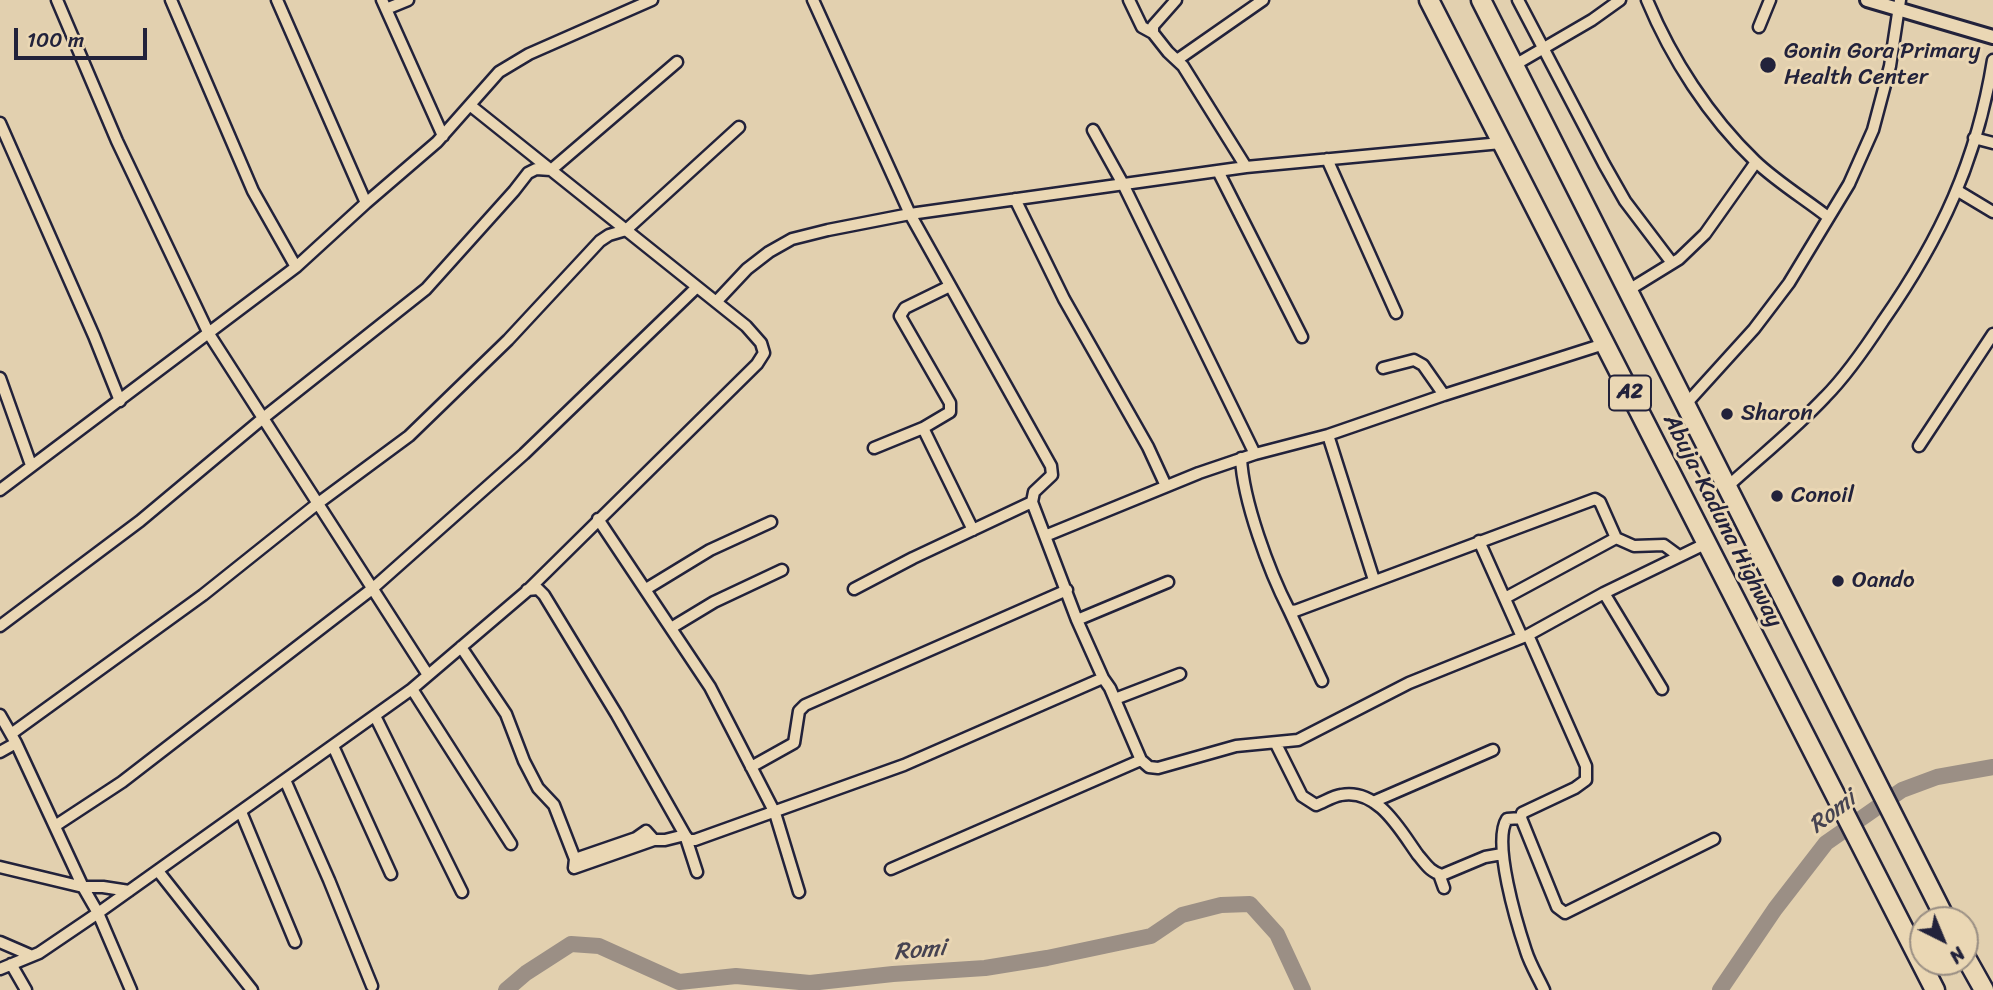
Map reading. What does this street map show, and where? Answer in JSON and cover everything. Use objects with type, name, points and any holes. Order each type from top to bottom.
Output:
[{"type":"highway","name":"Abuja-Kaduna Highway","points":[[1429,0],[1935,990]]},
{"type":"highway","name":"Abuja-Kaduna Highway","points":[[1481,0],[1939,906]]},
{"type":"street","points":[[57,0],[117,141],[209,334],[428,675]]},
{"type":"street","points":[[171,0],[253,191],[296,267]]},
{"type":"street","points":[[278,0],[366,203]]},
{"type":"street","points":[[408,0],[384,5],[443,136]]},
{"type":"street","points":[[0,490],[296,267],[443,136],[499,72],[529,54],[652,0]]},
{"type":"street","points":[[813,0],[910,214],[1053,471],[1034,492],[1032,502],[1099,676],[1115,699],[1141,760],[1149,767],[1158,768],[1236,746],[1298,740],[1409,683],[1525,636],[1604,593],[1707,543]]},
{"type":"street","points":[[1129,0],[1142,27],[1153,33],[1183,66],[1246,167]]},
{"type":"street","points":[[1153,33],[1153,26],[1176,0]]},
{"type":"street","points":[[1177,60],[1263,0]]},
{"type":"street","points":[[1518,0],[1625,201],[1672,263]]},
{"type":"street","points":[[1513,66],[1592,20],[1620,0]]},
{"type":"street","points":[[1647,0],[1658,27],[1682,68],[1717,117],[1756,162],[1828,217]]},
{"type":"street","points":[[1759,27],[1770,0]]},
{"type":"street","points":[[1867,0],[1900,4],[1993,37]]},
{"type":"street","points":[[1686,404],[1754,329],[1789,283],[1849,184],[1873,130],[1890,66],[1900,4]]},
{"type":"street","points":[[1727,486],[1826,397],[1867,345],[1910,283],[1958,191],[1987,99],[1993,60]]},
{"type":"street","points":[[0,626],[140,522],[262,419],[426,289],[528,173],[536,169],[551,170],[677,62]]},
{"type":"street","points":[[0,969],[39,953],[98,913],[412,689],[527,590],[757,364],[764,354],[761,343],[746,326],[471,106]]},
{"type":"street","points":[[0,123],[120,401]]},
{"type":"street","points":[[0,752],[317,504],[409,436],[508,340],[600,241],[626,230],[739,127]]},
{"type":"street","points":[[1093,130],[1123,184],[1255,453]]},
{"type":"street","points":[[1974,138],[1993,143]]},
{"type":"street","points":[[716,302],[747,269],[792,239],[910,214],[1246,167],[1501,143]]},
{"type":"street","points":[[1327,159],[1396,313]]},
{"type":"street","points":[[1627,292],[1672,263],[1705,234],[1756,162]]},
{"type":"street","points":[[1218,171],[1302,337]]},
{"type":"street","points":[[1958,191],[1993,212]]},
{"type":"street","points":[[1015,199],[1064,299],[1148,447],[1166,486]]},
{"type":"street","points":[[874,448],[923,428],[950,412],[951,408],[900,316],[905,308],[950,285]]},
{"type":"street","points":[[55,826],[132,774],[372,589],[524,454],[697,287]]},
{"type":"street","points":[[1919,446],[1993,334]]},
{"type":"street","points":[[1045,536],[1255,453],[1328,435],[1604,344]]},
{"type":"street","points":[[1383,368],[1414,360],[1423,365],[1444,395]]},
{"type":"street","points":[[0,377],[32,464]]},
{"type":"street","points":[[923,428],[973,530]]},
{"type":"street","points":[[1328,435],[1374,580]]},
{"type":"street","points":[[1241,458],[1242,483],[1274,574],[1322,681]]},
{"type":"street","points":[[1289,610],[1295,611],[1595,499],[1600,502],[1616,538],[1634,546],[1664,545],[1679,556]]},
{"type":"street","points":[[854,589],[1032,502]]},
{"type":"street","points":[[598,519],[709,687],[775,813],[799,892]]},
{"type":"street","points":[[646,589],[710,550],[771,522]]},
{"type":"street","points":[[1505,598],[1616,538]]},
{"type":"street","points":[[1479,541],[1586,766],[1586,780],[1522,813],[1521,818],[1557,907],[1564,913],[1714,839]]},
{"type":"street","points":[[671,628],[714,602],[782,570]]},
{"type":"street","points":[[1077,620],[1168,582]]},
{"type":"street","points":[[527,590],[538,589],[544,595],[689,840],[775,813],[904,765],[1099,676]]},
{"type":"street","points":[[751,767],[793,743],[799,711],[805,705],[1067,590]]},
{"type":"street","points":[[1604,593],[1662,689]]},
{"type":"street","points":[[461,647],[506,714],[524,761],[538,788],[554,805],[575,859],[636,838],[646,831],[654,840],[685,835]]},
{"type":"street","points":[[1115,699],[1180,674]]},
{"type":"street","points":[[412,689],[511,844]]},
{"type":"street","points":[[0,715],[98,913],[131,990]]},
{"type":"street","points":[[375,716],[462,892]]},
{"type":"street","points":[[1276,744],[1302,796],[1309,802],[1316,806],[1338,795],[1352,794],[1373,802],[1386,811],[1430,870],[1439,874],[1485,857],[1502,854]]},
{"type":"street","points":[[333,746],[391,874]]},
{"type":"street","points":[[1373,802],[1493,750]]},
{"type":"street","points":[[891,869],[1141,760]]},
{"type":"street","points":[[285,780],[372,986]]},
{"type":"street","points":[[241,812],[295,942]]},
{"type":"street","points":[[1521,818],[1507,819],[1504,823],[1502,854],[1526,953],[1544,990]]},
{"type":"street","points":[[685,835],[697,872]]},
{"type":"street","points":[[0,867],[83,887],[129,891]]},
{"type":"street","points":[[158,871],[252,990]]},
{"type":"street","points":[[1439,874],[1444,888]]},
{"type":"street","points":[[0,942],[30,955]]},
{"type":"street","points":[[11,964],[26,990]]},
{"type":"waterway","name":"Romi","points":[[1720,990],[1775,909],[1826,843],[1902,790],[1937,777],[1993,767]]},
{"type":"waterway","name":"Romi","points":[[506,990],[526,973],[571,944],[599,946],[679,982],[736,976],[810,983],[985,968],[1047,958],[1151,936],[1182,915],[1221,905],[1250,904],[1277,934],[1303,990]]},
{"type":"place","name":"Gonin Gora Primary Health Center","points":[[1768,65]]},
{"type":"place","name":"Sharon","points":[[1727,414]]},
{"type":"place","name":"Conoil","points":[[1777,496]]},
{"type":"place","name":"Oando","points":[[1838,581]]}]
